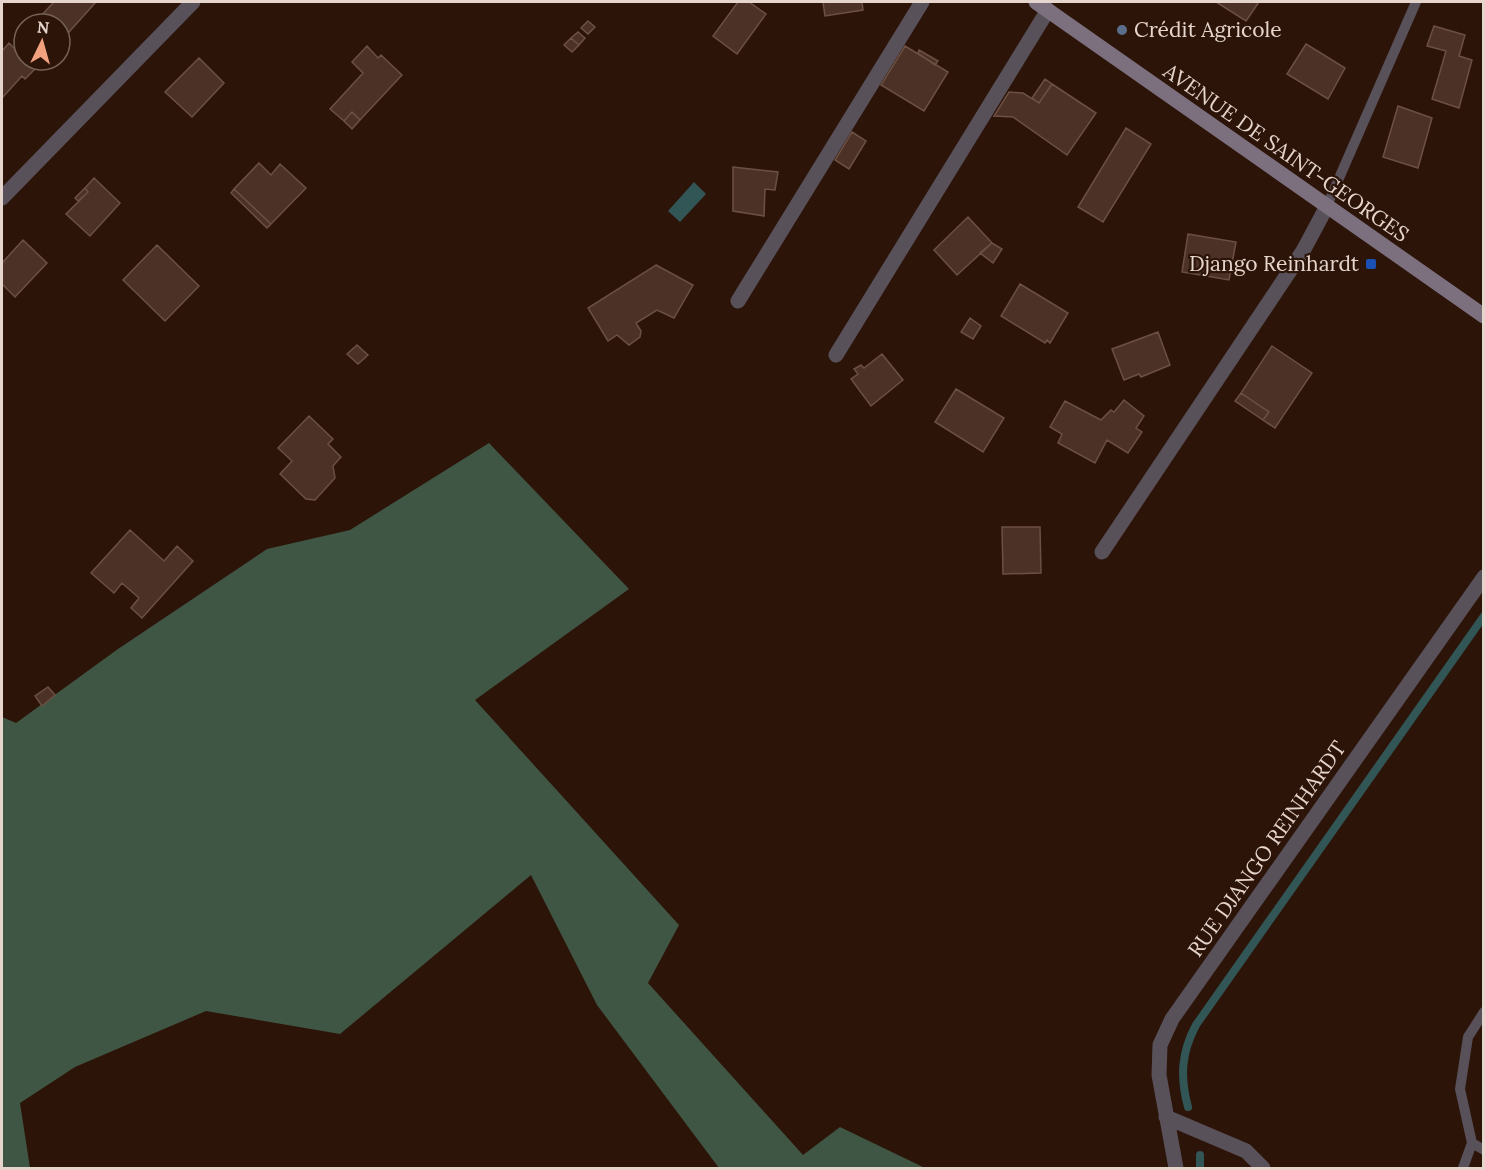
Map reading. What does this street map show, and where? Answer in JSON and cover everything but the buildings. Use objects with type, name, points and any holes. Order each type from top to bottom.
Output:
[{"type":"main road","name":"AVENUE DE SAINT-GEORGES","points":[[1042,6],[1326,208],[1484,316]]},
{"type":"street","points":[[2,198],[193,2]]},
{"type":"street","points":[[738,301],[922,2]]},
{"type":"street","points":[[836,355],[1042,6]]},
{"type":"street","points":[[1102,552],[1303,251],[1326,208]]},
{"type":"street","name":"RUE DJANGO REINHARDT","points":[[1176,1168],[1159,1075],[1160,1046],[1172,1019],[1484,577]]},
{"type":"street","points":[[1166,1117],[1246,1151],[1263,1168]]},
{"type":"lane","points":[[1326,208],[1416,2]]},
{"type":"lane","points":[[1463,1168],[1472,1143],[1461,1089],[1468,1037],[1484,1012]]},
{"type":"lane","points":[[1472,1143],[1484,1150]]},
{"type":"green space","points":[[489,443],[629,589],[475,700],[679,925],[648,983],[803,1155],[840,1127],[925,1168],[719,1168],[597,1005],[531,875],[340,1034],[206,1011],[75,1067],[20,1103],[30,1168],[2,1168],[2,717],[16,723],[118,649],[267,549],[350,530]]},
{"type":"water","points":[[694,182],[706,194],[680,222],[668,211]]},
{"type":"waterway","points":[[1188,1107],[1183,1065],[1187,1045],[1196,1025],[1484,616]]},
{"type":"waterway","points":[[1200,1155],[1200,1168]]},
{"type":"place","name":"Crédit Agricole","points":[[1122,30]]},
{"type":"place","name":"Django Reinhardt","points":[[1371,264]]}]
